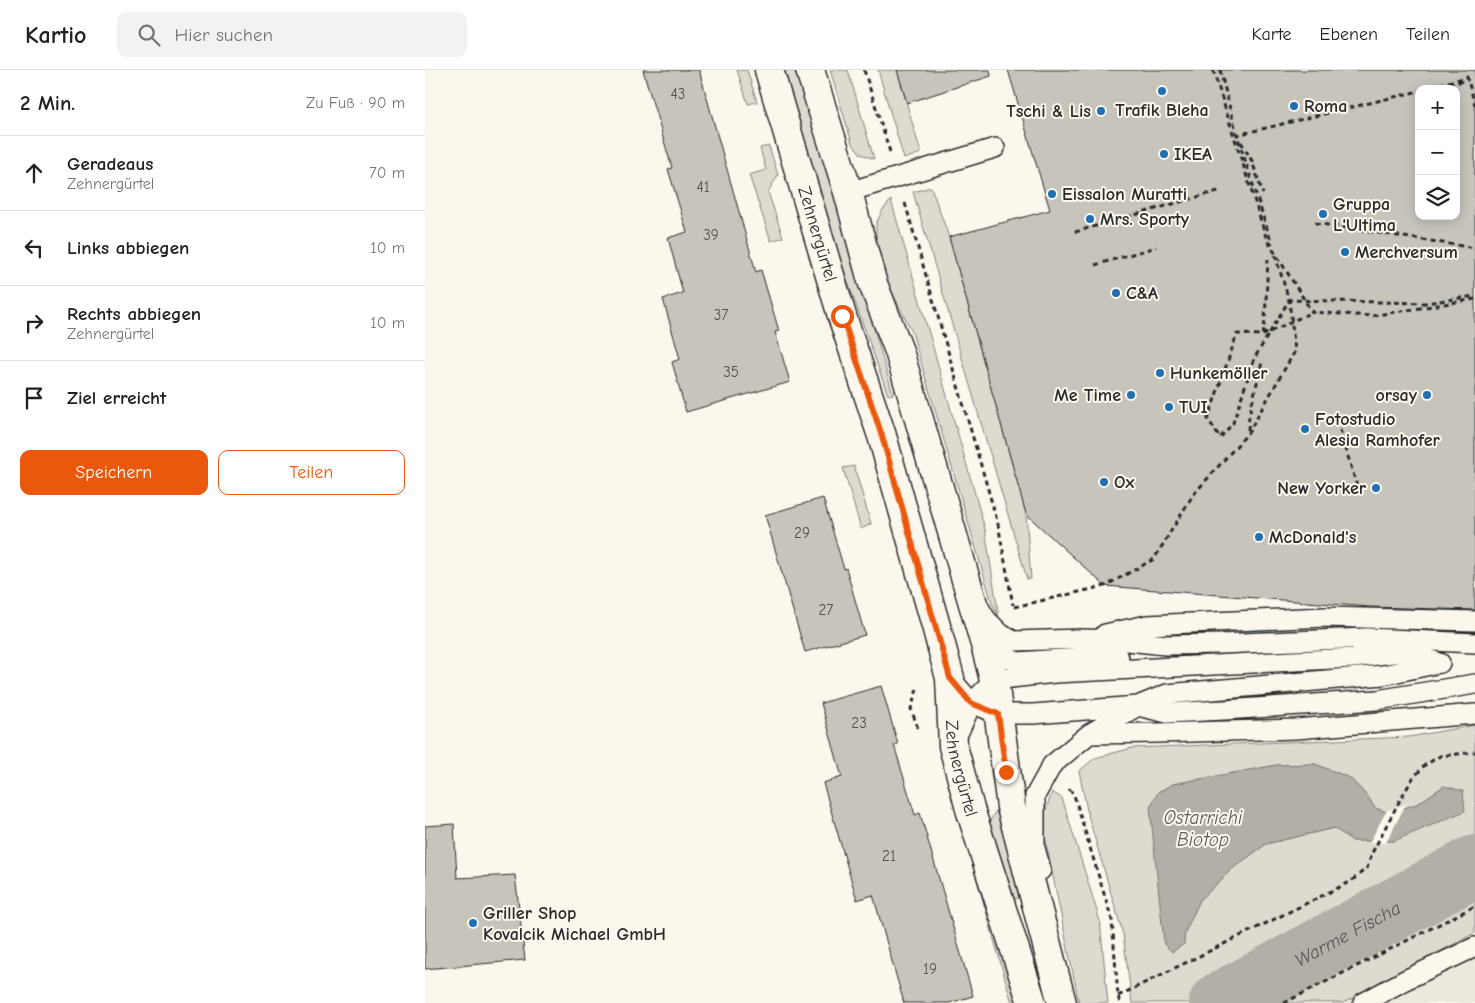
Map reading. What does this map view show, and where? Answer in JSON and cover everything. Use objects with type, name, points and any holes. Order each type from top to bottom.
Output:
[{"type":"main road","name":"Zehnergürtel","points":[[769,70],[842,316],[882,436],[950,678],[953,746],[970,809],[1032,1003]]},
{"type":"main road","points":[[810,70],[848,192],[872,281],[899,351],[986,648],[994,680],[1011,807],[1059,991]]},
{"type":"lane","points":[[848,192],[995,148]]},
{"type":"lane","points":[[970,591],[986,619],[1001,634],[1014,641],[1081,639],[1117,640],[1166,645],[1366,638],[1475,643]]},
{"type":"lane","points":[[1081,639],[1147,624],[1325,617],[1475,621]]},
{"type":"lane","points":[[986,648],[1017,662],[1080,658],[1120,658],[1154,668]]},
{"type":"lane","points":[[953,746],[971,703],[994,680],[1055,673],[1353,658],[1401,652],[1440,663],[1383,675],[1167,694],[1138,706],[1089,734],[1052,765],[1035,796],[1035,848],[1057,940],[1059,991]]},
{"type":"lane","points":[[950,678],[971,703],[998,714],[1033,714],[1138,706],[1167,713],[1223,710],[1377,700],[1475,684]]},
{"type":"lane","points":[[1089,734],[1297,729],[1475,714]]},
{"type":"lane","points":[[1363,1003],[1405,980],[1475,947]]},
{"type":"path","points":[[864,70],[898,177],[998,524],[1020,641]]},
{"type":"path","points":[[1014,607],[1105,586],[1154,560],[1193,495],[1247,433],[1295,351],[1289,300],[1213,70]]},
{"type":"path","points":[[1220,70],[1236,136],[1267,240],[1312,312]]},
{"type":"path","points":[[1438,85],[1467,77],[1475,104]]},
{"type":"path","points":[[1445,85],[1468,79],[1475,104]]},
{"type":"path","points":[[1236,136],[1415,91]]},
{"type":"path","points":[[1236,136],[1252,162],[1263,194]]},
{"type":"path","points":[[1075,232],[1222,190]]},
{"type":"path","points":[[1315,223],[1475,248]]},
{"type":"path","points":[[1095,265],[1156,248]]},
{"type":"path","points":[[1263,335],[1268,259]]},
{"type":"path","points":[[1289,300],[1425,303],[1475,298]]},
{"type":"path","points":[[1289,300],[1254,359],[1233,423],[1220,438],[1208,419],[1237,334],[1263,335],[1312,312],[1371,316],[1475,298]]},
{"type":"path","points":[[1247,433],[1249,416],[1262,362]]},
{"type":"path","points":[[1340,430],[1359,492]]},
{"type":"path","points":[[1117,996],[1350,882],[1367,868],[1373,851],[1401,798],[1413,778],[1425,765],[1440,756],[1475,752]]},
{"type":"path","points":[[1052,765],[1073,795],[1112,920],[1117,996],[1120,1003]]},
{"type":"path","points":[[1284,1003],[1475,906]]},
{"type":"shaded area","points":[[737,70],[747,70],[757,102],[748,104]]},
{"type":"shaded area","points":[[781,70],[796,70],[828,169],[893,394],[888,395],[825,217]]},
{"type":"shaded area","points":[[830,70],[848,70],[874,159],[861,154],[852,143]]},
{"type":"shaded area","points":[[878,70],[897,70],[921,153],[904,159]]},
{"type":"shaded area","points":[[769,146],[778,175],[768,192],[783,237],[771,241],[749,175],[766,170],[760,148]]},
{"type":"shaded area","points":[[931,187],[949,237],[1026,514],[1031,579],[1027,579],[913,192]]},
{"type":"shaded area","points":[[891,200],[985,529],[999,618],[992,603],[912,332],[884,276],[876,246],[876,224],[882,211]]},
{"type":"shaded area","points":[[854,466],[871,524],[861,529],[843,468]]},
{"type":"shaded area","points":[[1475,725],[1475,933],[1343,1003],[1132,1003],[1123,934],[1088,815],[1079,771],[1095,758],[1132,748],[1409,737]],"holes":[[[1315,764],[1350,778],[1368,797],[1375,808],[1389,813],[1417,804],[1444,786],[1394,841],[1353,841],[1334,828],[1266,844],[1232,869],[1200,900],[1185,932],[1172,952],[1164,944],[1158,792],[1173,784],[1277,765]]]},
{"type":"shaded area","points":[[1052,792],[1062,798],[1100,921],[1108,1003],[1079,1003],[1045,837],[1045,812]]},
{"type":"shaded area","points":[[999,805],[1019,898],[1013,899],[990,830],[990,821]]},
{"type":"shaded area","points":[[975,873],[1003,956],[1021,1003],[1012,1003]]},
{"type":"shaded area","points":[[1475,933],[1475,1003],[1343,1003]]},
{"type":"water","name":"Ostarrichi Biotop","points":[[1315,764],[1350,778],[1368,797],[1375,808],[1389,813],[1417,804],[1444,786],[1463,791],[1465,811],[1394,841],[1353,841],[1334,828],[1266,844],[1232,869],[1200,900],[1185,932],[1184,944],[1172,952],[1164,944],[1150,807],[1158,792],[1173,784],[1277,765]]},
{"type":"pier","points":[[1406,804],[1386,843],[1369,843],[1387,810]]},
{"type":"building","points":[[643,70],[699,70],[756,272],[761,270],[779,331],[775,332],[790,382],[686,412],[672,362],[680,359],[663,299],[683,293],[668,238],[687,232],[668,169],[672,168]]},
{"type":"building","points":[[897,70],[990,70],[991,76],[907,103]]},
{"type":"building","points":[[1008,70],[1475,70],[1475,610],[1370,607],[1105,586],[1026,514],[949,237],[1050,210]]},
{"type":"building","points":[[823,498],[865,635],[805,652],[765,515]]},
{"type":"building","points":[[881,686],[898,744],[894,745],[915,815],[920,813],[973,996],[949,1003],[904,1003],[873,895],[857,900],[823,783],[842,777],[821,703]]},
{"type":"building","name":"Griller Shop Kovalcik Michael GmbH","points":[[454,824],[457,878],[515,875],[525,960],[425,969],[425,826]]},
{"type":"waterway","name":"Warme Fischa","points":[[1220,1003],[1475,866]]},
{"type":"place","name":"Trafik Bleha","points":[[1162,91]]},
{"type":"place","name":"Roma","points":[[1294,106]]},
{"type":"place","name":"Tschi & Lis","points":[[1101,111]]},
{"type":"place","name":"IKEA","points":[[1164,154]]},
{"type":"place","name":"Eissalon Muratti","points":[[1052,194]]},
{"type":"place","name":"Gruppa L'Ultima","points":[[1323,214]]},
{"type":"place","name":"Mrs. Sporty","points":[[1090,219]]},
{"type":"place","name":"Merchversum","points":[[1345,252]]},
{"type":"place","name":"C&A","points":[[1116,293]]},
{"type":"place","name":"Hunkemöller","points":[[1160,373]]},
{"type":"place","name":"Me Time","points":[[1131,395]]},
{"type":"place","name":"orsay","points":[[1427,395]]},
{"type":"place","name":"TUI","points":[[1169,407]]},
{"type":"place","name":"Fotostudio Alesia Ramhofer","points":[[1305,429]]},
{"type":"place","name":"Ox","points":[[1104,482]]},
{"type":"place","name":"New Yorker","points":[[1376,488]]},
{"type":"place","name":"McDonald's","points":[[1259,537]]},
{"type":"place","name":"Griller Shop Kovalcik Michael GmbH","points":[[473,923]]},
{"type":"route","points":[[842,316],[882,436],[950,678],[971,703],[998,714],[1006,772]]}]
